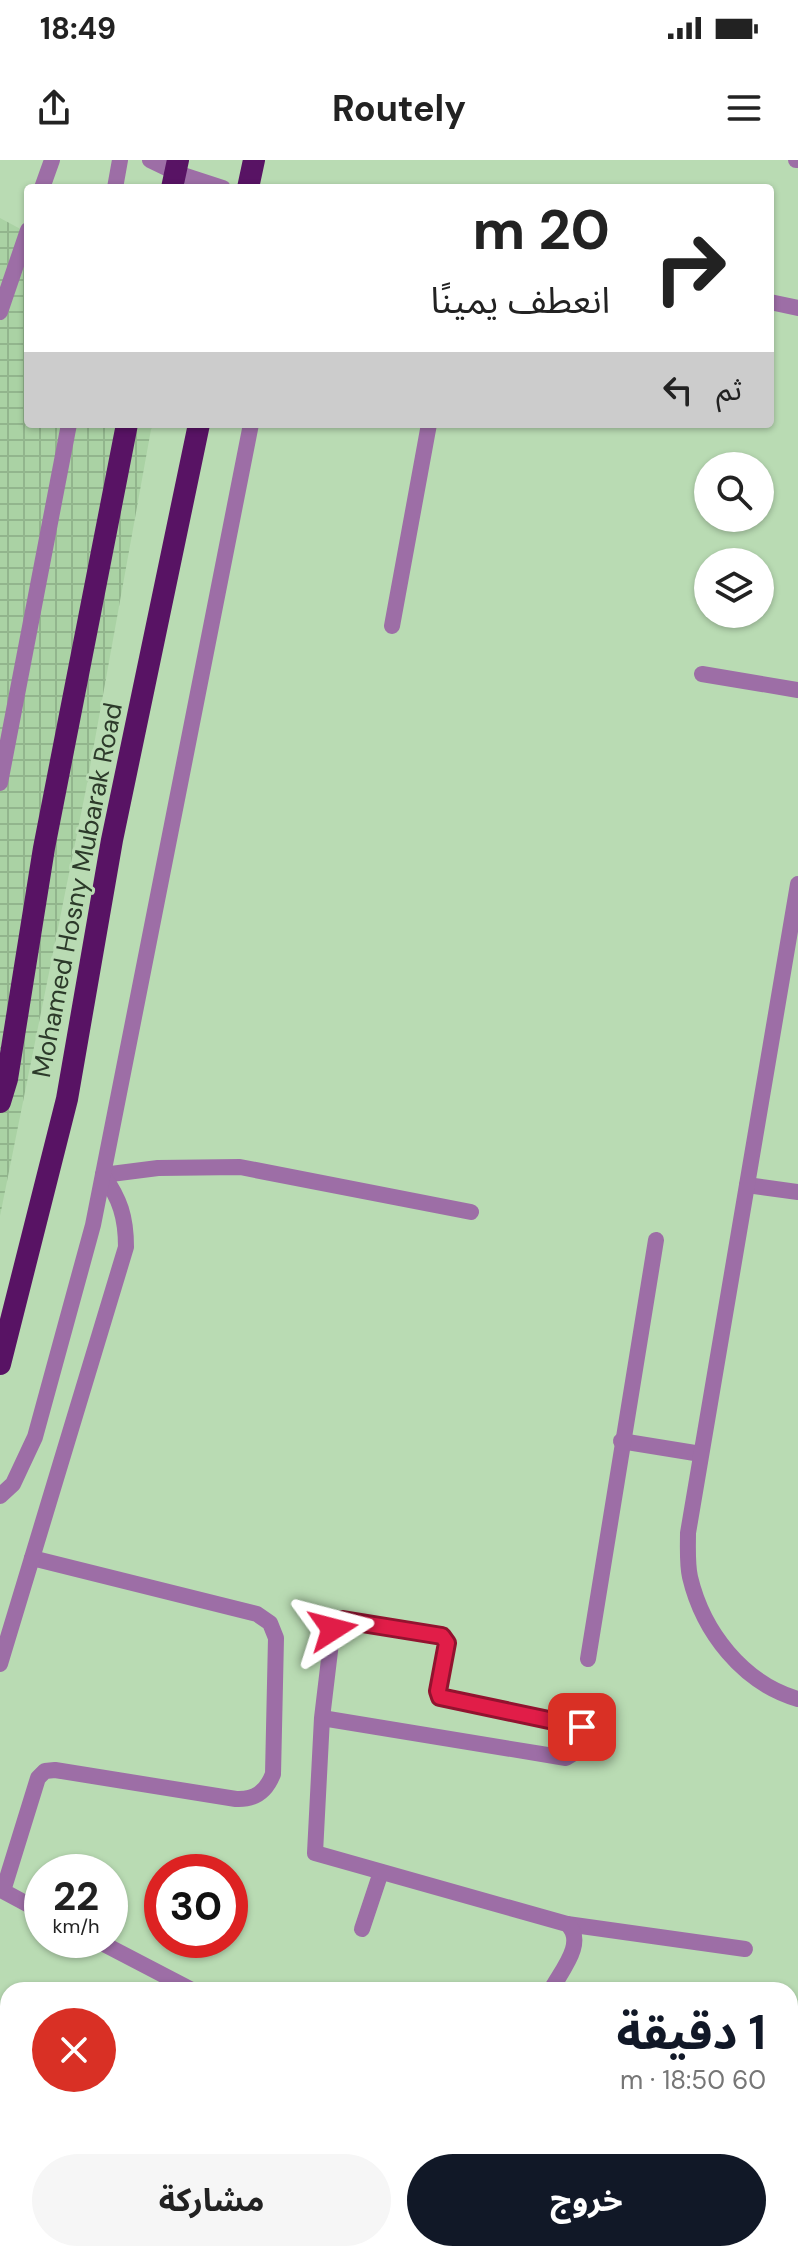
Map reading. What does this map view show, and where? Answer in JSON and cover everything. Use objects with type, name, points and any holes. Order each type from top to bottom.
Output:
[{"type":"highway","points":[[173,184],[178,160]]},
{"type":"highway","points":[[249,184],[254,160]]},
{"type":"highway","name":"Mohamed Hosny Mubarak Road","points":[[0,1102],[7,1079],[44,848],[126,428]]},
{"type":"highway","name":"Mohamed Hosny Mubarak Road","points":[[0,1364],[67,1099],[112,840],[198,428]]},
{"type":"street","points":[[43,184],[52,160]]},
{"type":"street","points":[[116,184],[120,160]]},
{"type":"street","points":[[150,160],[211,184]]},
{"type":"street","points":[[0,312],[24,242]]},
{"type":"street","points":[[774,303],[798,308]]},
{"type":"street","points":[[0,783],[68,428]]},
{"type":"street","points":[[0,1496],[13,1484],[35,1437],[89,1240],[250,428]]},
{"type":"street","points":[[392,626],[428,428]]},
{"type":"street","points":[[702,674],[798,690]]},
{"type":"street","points":[[798,884],[688,1533],[689,1576],[703,1616],[727,1653],[759,1681],[798,1699]]},
{"type":"street","points":[[103,1175],[158,1168],[240,1167],[471,1212]]},
{"type":"street","points":[[0,1664],[126,1247],[126,1220],[118,1196],[103,1175]]},
{"type":"street","points":[[747,1185],[798,1192]]},
{"type":"street","points":[[588,1659],[656,1240]]},
{"type":"street","points":[[621,1441],[701,1454]]},
{"type":"street","points":[[24,1902],[3,1891],[38,1778],[45,1771],[246,1799],[263,1791],[273,1774],[276,1638],[264,1617],[32,1558]]},
{"type":"street","points":[[322,1718],[566,1758],[576,1752],[582,1727],[443,1699],[438,1694],[447,1646],[442,1636],[343,1620],[333,1626],[322,1718],[315,1853],[567,1924],[745,1949]]},
{"type":"street","points":[[362,1929],[381,1872]]},
{"type":"street","points":[[555,1982],[575,1944],[575,1932],[567,1924]]},
{"type":"street","points":[[128,1957],[177,1982]]},
{"type":"shaded area","points":[[0,218],[24,231],[24,428],[151,428],[86,789],[0,1216]]},
{"type":"route","points":[[333,1629],[335,1623],[343,1620],[442,1636],[447,1643],[438,1694],[443,1699],[582,1727]]}]
